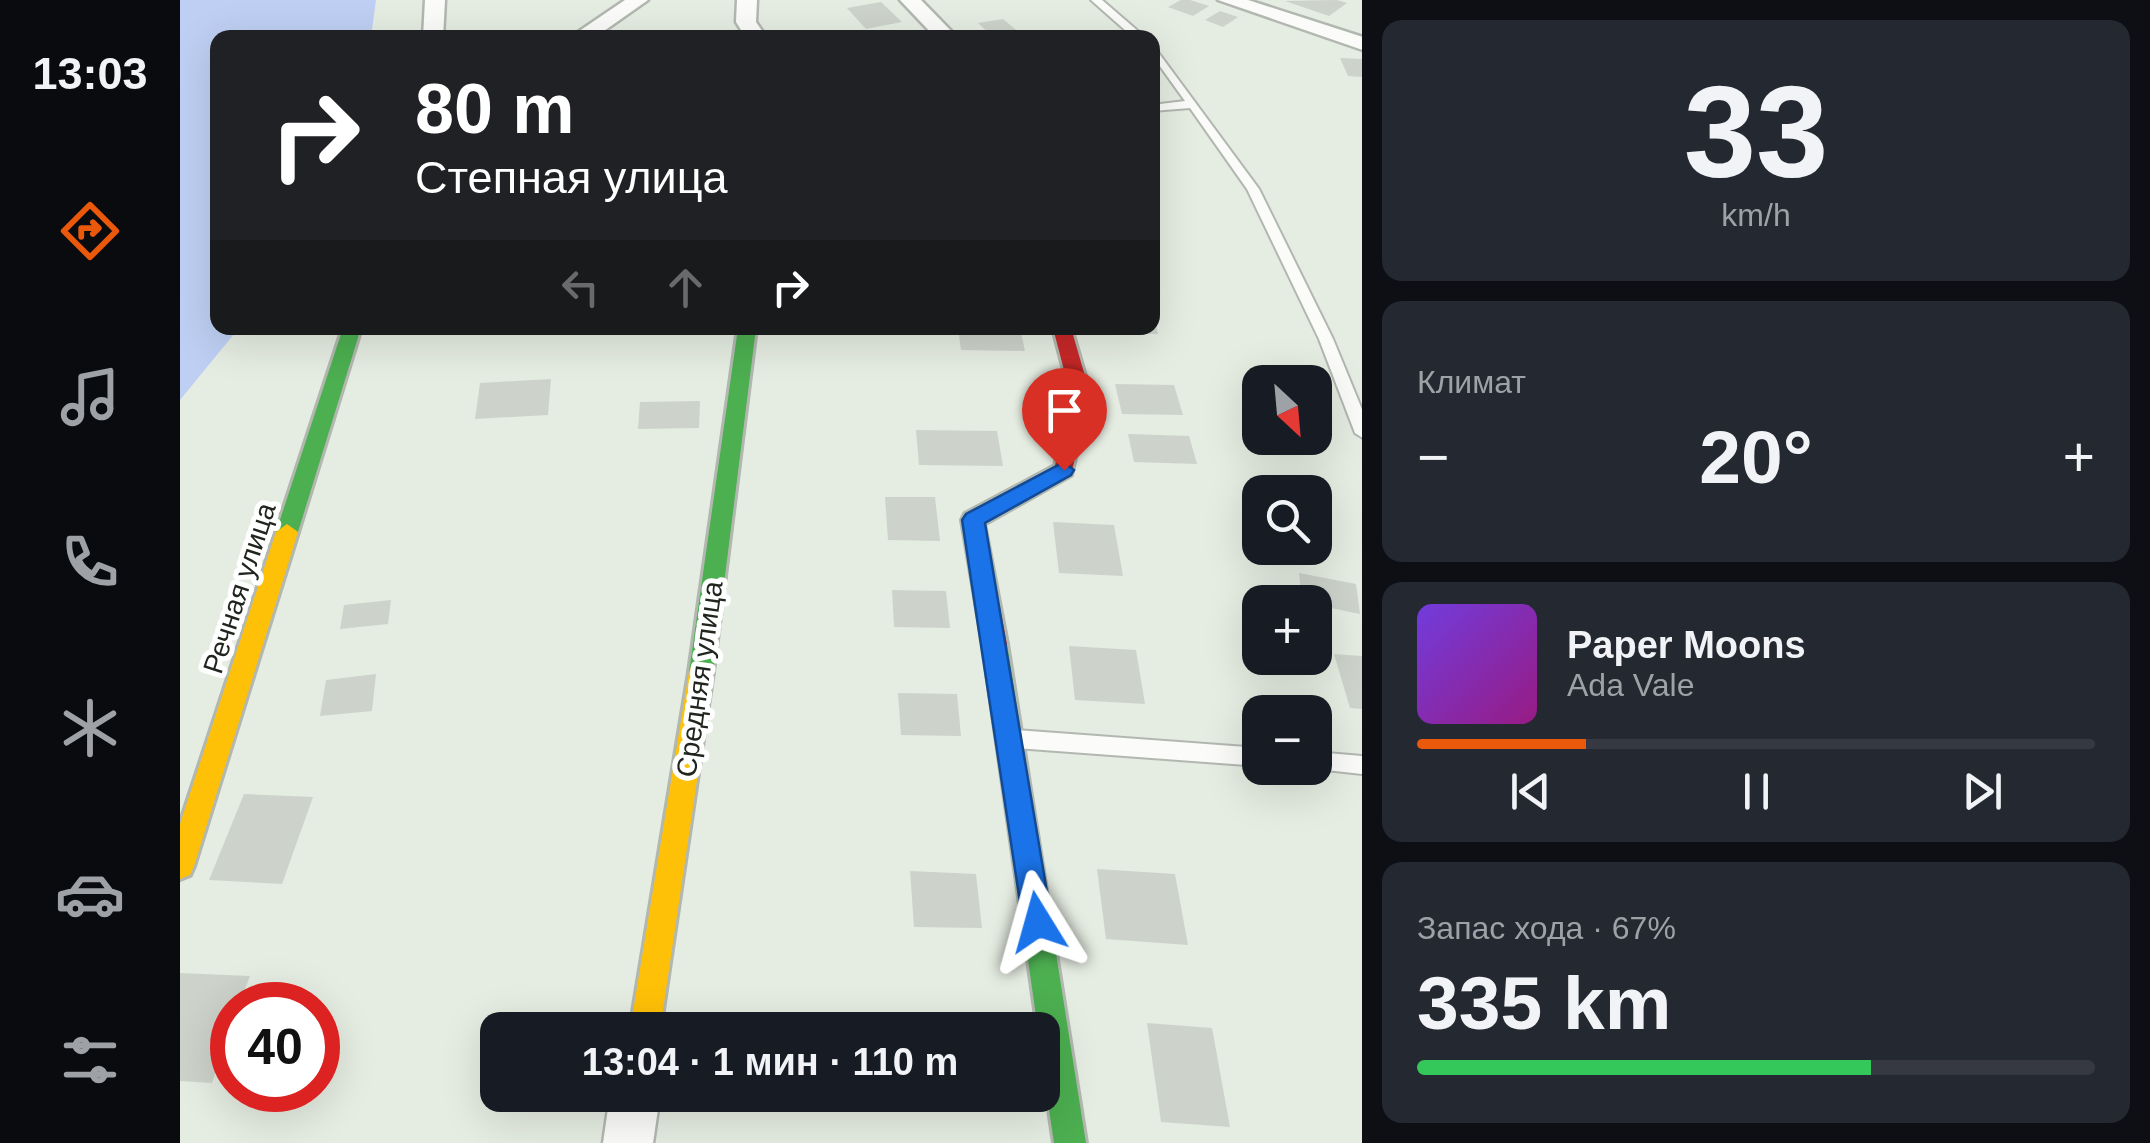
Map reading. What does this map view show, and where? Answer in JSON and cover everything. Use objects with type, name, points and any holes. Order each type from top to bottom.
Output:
[{"type":"street","points":[[433,30],[434,0]]},
{"type":"street","points":[[747,0],[746,22],[752,30]]},
{"type":"street","points":[[910,0],[940,30]]},
{"type":"street","points":[[592,30],[641,1]]},
{"type":"street","points":[[1234,1],[1362,44]]},
{"type":"street","name":"Речная улица","points":[[180,866],[350,335]]},
{"type":"street","name":"Средняя улица","points":[[648,1012],[702,668],[746,335]]},
{"type":"street","points":[[1064,335],[1080,393],[1064,470],[973,520],[1011,739],[1070,1143]]},
{"type":"street","points":[[628,1143],[633,1112]]},
{"type":"lane","points":[[1096,0],[1132,30]]},
{"type":"lane","points":[[1160,58],[1253,190],[1326,339],[1362,433]]},
{"type":"lane","points":[[1160,107],[1194,104]]},
{"type":"lane","points":[[1011,739],[1242,756]]},
{"type":"lane","points":[[1332,762],[1362,765]]},
{"type":"water","points":[[180,0],[376,0],[372,30],[210,30],[210,335],[233,335],[180,400]]},
{"type":"building","points":[[1181,0],[1209,6],[1193,16],[1168,7]]},
{"type":"building","points":[[1285,1],[1347,3],[1329,16]]},
{"type":"building","points":[[881,2],[902,22],[866,29],[847,8]]},
{"type":"building","points":[[1220,11],[1238,17],[1223,27],[1205,20]]},
{"type":"building","points":[[1003,19],[1016,30],[985,30],[978,23]]},
{"type":"building","points":[[1340,58],[1362,59],[1362,77],[1348,76]]},
{"type":"building","points":[[959,335],[1022,335],[1025,351],[961,350]]},
{"type":"building","points":[[551,379],[548,415],[475,419],[480,383]]},
{"type":"building","points":[[1115,384],[1174,385],[1183,415],[1122,414]]},
{"type":"building","points":[[700,401],[699,428],[638,429],[640,402]]},
{"type":"building","points":[[916,430],[997,431],[1003,466],[919,465]]},
{"type":"building","points":[[1128,434],[1189,436],[1197,464],[1134,462]]},
{"type":"building","points":[[885,497],[935,497],[940,541],[888,540]]},
{"type":"building","points":[[1053,522],[1114,525],[1123,576],[1059,573]]},
{"type":"building","points":[[1299,573],[1356,584],[1360,614],[1332,608],[1332,585],[1300,585]]},
{"type":"building","points":[[892,590],[946,591],[950,628],[894,627]]},
{"type":"building","points":[[391,600],[388,624],[340,629],[344,605]]},
{"type":"building","points":[[1069,646],[1136,650],[1145,704],[1075,700]]},
{"type":"building","points":[[1334,654],[1362,656],[1362,709],[1350,708]]},
{"type":"building","points":[[376,674],[372,711],[320,716],[326,680]]},
{"type":"building","points":[[898,693],[957,694],[961,736],[901,735]]},
{"type":"building","points":[[244,794],[313,797],[282,884],[209,880]]},
{"type":"building","points":[[1097,869],[1175,874],[1188,945],[1106,939]]},
{"type":"building","points":[[910,871],[976,874],[982,928],[914,927]]},
{"type":"building","points":[[180,973],[250,976],[248,982],[210,982],[210,1083],[180,1081]]},
{"type":"building","points":[[1147,1023],[1212,1028],[1230,1127],[1161,1122]]},
{"type":"traffic: fast","points":[[287,532],[350,335]]},
{"type":"traffic: fast","points":[[701,672],[746,335]]},
{"type":"traffic: fast","points":[[995,644],[1070,1143]]},
{"type":"traffic: slow","points":[[180,866],[287,532]]},
{"type":"traffic: slow","points":[[648,1012],[701,672]]},
{"type":"traffic: jam","points":[[995,644],[973,520],[1064,470],[1080,393],[1064,335]]},
{"type":"route","points":[[1038,922],[973,520],[1064,470]]}]
